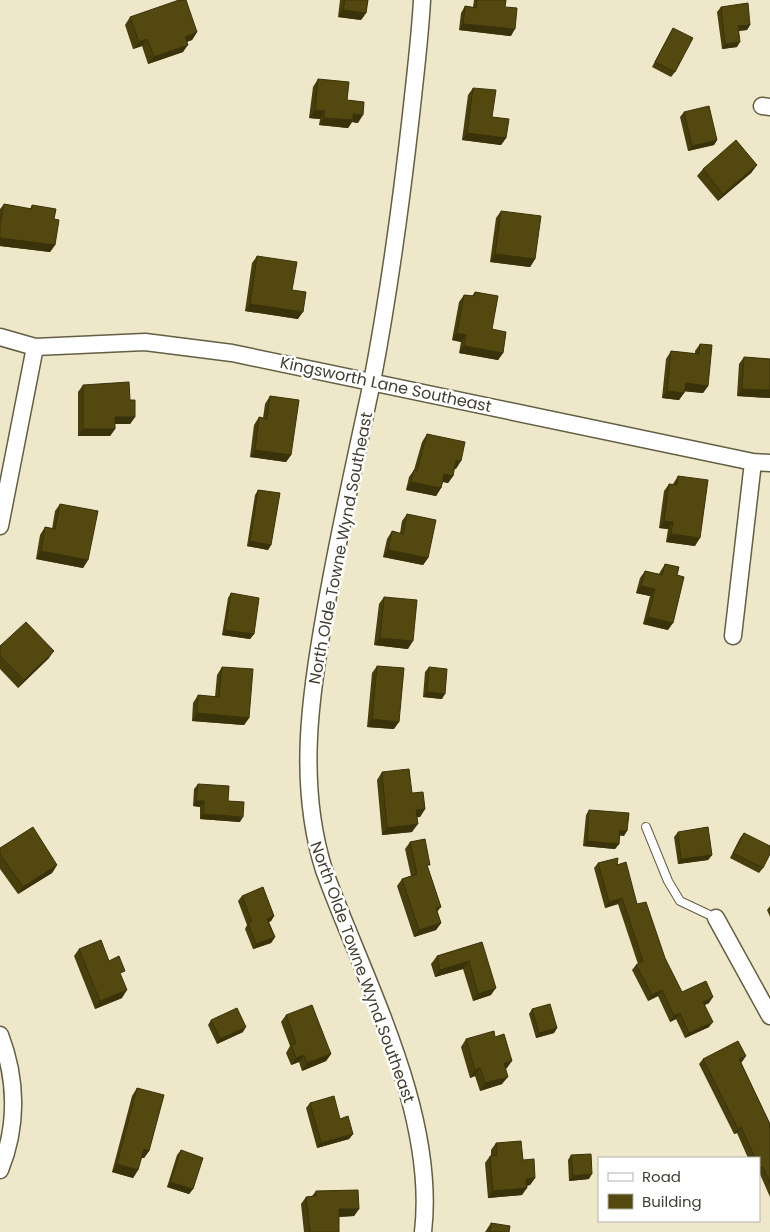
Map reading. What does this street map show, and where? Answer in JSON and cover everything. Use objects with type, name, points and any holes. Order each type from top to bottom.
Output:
[{"type":"street","name":"North Olde Towne Wynd Southeast","points":[[422,0],[400,218],[372,381],[332,571],[315,671],[309,728],[308,788],[316,844],[324,870],[395,1054],[413,1111],[423,1163],[425,1194],[423,1232]]},
{"type":"street","name":"Kingsworth Lane Southeast","points":[[0,337],[35,347],[144,342],[232,353],[753,462],[770,463]]},
{"type":"street","points":[[0,526],[35,347]]},
{"type":"street","points":[[733,636],[753,462]]},
{"type":"street","points":[[716,918],[768,1008]]},
{"type":"street","points":[[0,1035],[8,1064],[14,1101],[10,1140],[0,1170]]},
{"type":"lane","points":[[646,827],[668,881],[680,901],[716,918]]},
{"type":"building","points":[[179,0],[186,0],[197,32],[185,37],[188,45],[154,57],[147,39],[139,42],[130,17]]},
{"type":"building","points":[[345,0],[368,0],[366,13],[343,10]]},
{"type":"building","points":[[477,0],[506,0],[505,7],[517,8],[515,29],[463,24],[465,6],[476,8]]},
{"type":"building","points":[[748,3],[750,25],[738,26],[740,42],[725,44],[721,7]]},
{"type":"building","points":[[673,28],[693,38],[675,72],[655,62]]},
{"type":"building","points":[[318,79],[349,82],[347,100],[364,102],[363,115],[353,114],[353,120],[324,118],[325,111],[315,110]]},
{"type":"building","points":[[473,88],[496,90],[492,117],[509,119],[506,138],[467,133]]},
{"type":"building","points":[[709,106],[717,140],[692,146],[684,112]]},
{"type":"building","points":[[736,140],[757,165],[723,194],[703,169]]},
{"type":"building","points":[[4,204],[32,209],[32,205],[56,209],[54,219],[59,220],[55,245],[0,238],[0,224]]},
{"type":"building","points":[[501,211],[541,216],[535,259],[495,254]]},
{"type":"building","points":[[257,256],[297,262],[292,290],[306,292],[303,312],[250,304]]},
{"type":"building","points":[[475,292],[498,296],[492,329],[506,332],[503,353],[464,346],[466,335],[457,333],[464,295],[474,296]]},
{"type":"building","points":[[700,344],[712,345],[708,386],[686,383],[684,393],[667,391],[671,351],[699,354]]},
{"type":"building","points":[[744,357],[770,359],[770,390],[742,389]]},
{"type":"building","points":[[129,382],[130,400],[135,400],[135,417],[115,417],[115,429],[83,429],[83,385]]},
{"type":"building","points":[[270,396],[299,400],[291,455],[255,450],[259,417],[267,419]]},
{"type":"building","points":[[427,434],[465,442],[461,461],[456,460],[453,476],[444,474],[441,488],[411,482],[414,470],[417,471]]},
{"type":"building","points":[[678,476],[708,480],[700,538],[671,534],[673,522],[664,521],[669,484],[677,485]]},
{"type":"building","points":[[258,490],[280,493],[271,545],[250,541]]},
{"type":"building","points":[[60,504],[98,511],[88,560],[41,551],[45,527],[55,529]]},
{"type":"building","points":[[407,514],[436,520],[428,558],[388,550],[392,531],[403,534]]},
{"type":"building","points":[[665,564],[679,567],[677,575],[684,577],[673,623],[648,617],[655,589],[641,586],[645,571],[662,575]]},
{"type":"building","points":[[231,593],[259,598],[254,634],[225,630]]},
{"type":"building","points":[[384,597],[417,600],[413,641],[380,638]]},
{"type":"building","points":[[26,622],[54,651],[24,680],[0,656],[0,646]]},
{"type":"building","points":[[377,666],[404,668],[399,722],[372,719]]},
{"type":"building","points":[[222,667],[253,669],[249,718],[197,713],[198,695],[219,697]]},
{"type":"building","points":[[429,667],[447,669],[445,694],[427,692]]},
{"type":"building","points":[[409,769],[412,793],[423,792],[425,809],[416,810],[418,824],[387,828],[382,772]]},
{"type":"building","points":[[198,784],[229,786],[228,801],[244,802],[243,817],[203,814],[204,801],[196,801]]},
{"type":"building","points":[[589,810],[629,813],[627,831],[620,830],[619,844],[587,841]]},
{"type":"building","points":[[33,827],[57,865],[23,887],[0,854],[0,848]]},
{"type":"building","points":[[708,827],[712,855],[681,859],[678,832]]},
{"type":"building","points":[[744,833],[770,846],[770,854],[763,868],[733,853]]},
{"type":"building","points":[[425,839],[430,865],[427,865],[441,907],[436,908],[441,923],[419,930],[402,879],[417,874],[410,842]]},
{"type":"building","points":[[618,858],[617,865],[626,862],[637,904],[646,902],[665,958],[682,992],[706,981],[713,997],[703,1002],[713,1022],[689,1033],[680,1013],[674,1016],[662,990],[652,995],[636,965],[643,961],[622,898],[609,902],[598,863]]},
{"type":"building","points":[[263,887],[274,916],[267,919],[275,937],[256,944],[248,923],[252,922],[242,896]]},
{"type":"building","points":[[101,940],[109,961],[119,956],[125,971],[120,973],[127,990],[100,1001],[79,949]]},
{"type":"building","points":[[482,942],[496,988],[478,994],[469,961],[440,970],[437,956]]},
{"type":"building","points":[[550,1004],[557,1028],[539,1033],[532,1009]]},
{"type":"building","points":[[312,1005],[331,1054],[307,1063],[304,1055],[296,1058],[291,1045],[296,1043],[286,1015]]},
{"type":"building","points":[[237,1008],[246,1027],[220,1039],[211,1020]]},
{"type":"building","points":[[494,1031],[495,1037],[504,1034],[512,1061],[504,1063],[508,1077],[485,1083],[480,1068],[475,1070],[466,1039]]},
{"type":"building","points":[[738,1041],[746,1056],[739,1059],[770,1124],[770,1183],[763,1167],[760,1168],[760,1157],[755,1157],[741,1127],[738,1129],[703,1059]]},
{"type":"building","points":[[137,1088],[164,1095],[149,1151],[144,1149],[138,1170],[117,1164]]},
{"type":"building","points":[[334,1096],[340,1119],[348,1116],[353,1134],[321,1143],[310,1103]]},
{"type":"building","points":[[521,1141],[523,1160],[534,1159],[535,1178],[526,1179],[527,1188],[493,1191],[490,1156],[497,1155],[496,1143]]},
{"type":"building","points":[[181,1150],[203,1158],[193,1189],[170,1182]]},
{"type":"building","points":[[591,1154],[592,1174],[573,1176],[571,1155]]},
{"type":"building","points":[[358,1190],[359,1209],[339,1209],[339,1232],[310,1232],[306,1197],[316,1196],[316,1191]]},
{"type":"building","points":[[491,1223],[510,1226],[509,1232],[490,1232]]}]
